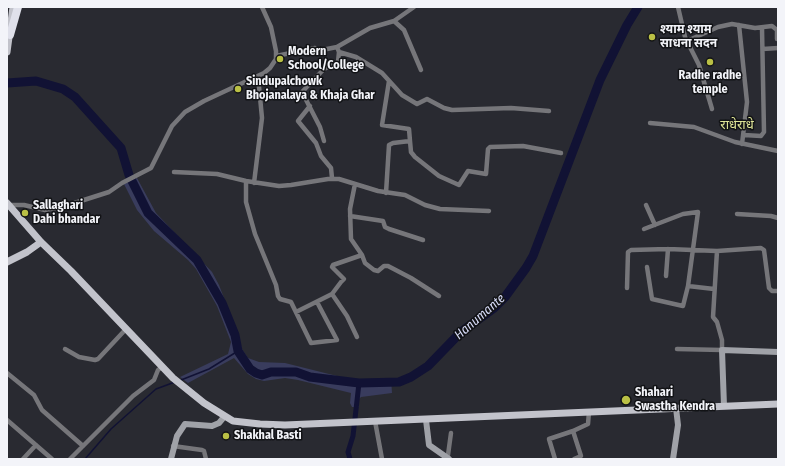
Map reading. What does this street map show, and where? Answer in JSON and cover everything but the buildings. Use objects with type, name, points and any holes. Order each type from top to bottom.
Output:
[{"type":"highway","points":[[10,35],[18,7]]},
{"type":"highway","points":[[7,23],[10,35]]},
{"type":"main road","points":[[7,52],[13,7]]},
{"type":"main road","points":[[8,204],[41,242],[71,271],[173,378],[184,388],[224,417],[233,421],[272,425],[426,420],[778,404]]},
{"type":"main road","points":[[7,262],[31,250],[41,242]]},
{"type":"main road","points":[[724,406],[722,350],[778,352]]},
{"type":"main road","points":[[674,459],[678,425],[676,408]]},
{"type":"main road","points":[[171,459],[173,446],[185,424],[212,426],[219,423],[224,417]]},
{"type":"main road","points":[[426,420],[429,445],[447,459]]},
{"type":"street","points":[[8,204],[24,205],[45,210],[62,207],[109,192],[154,165],[172,126],[185,112],[204,101],[268,70],[276,56],[270,27],[262,7]]},
{"type":"street","points":[[276,56],[315,48],[316,51],[338,49],[370,28],[394,21],[414,7]]},
{"type":"street","points":[[678,7],[687,41],[699,65],[712,109]]},
{"type":"street","points":[[394,21],[404,30],[421,70]]},
{"type":"street","points":[[687,41],[718,27],[738,25],[762,28],[770,26],[775,28],[777,39]]},
{"type":"street","points":[[738,25],[747,102],[742,144]]},
{"type":"street","points":[[744,135],[761,136],[764,132],[762,28]]},
{"type":"street","points":[[763,49],[778,48]]},
{"type":"street","points":[[338,49],[370,64],[382,73],[402,95],[417,104],[427,99],[444,108],[452,110],[511,108],[549,111]]},
{"type":"street","points":[[324,141],[320,127],[302,92],[321,72],[338,62],[338,49]]},
{"type":"street","points":[[254,183],[262,118],[258,76]]},
{"type":"street","points":[[389,81],[381,119],[382,125],[409,129],[411,152],[415,157],[439,176],[459,185],[468,171],[486,174],[488,149],[490,148],[522,146],[560,153]]},
{"type":"street","points":[[310,106],[298,121],[316,143],[330,168],[332,178]]},
{"type":"street","points":[[650,123],[694,127],[742,144],[778,151]]},
{"type":"street","points":[[386,193],[389,145],[410,141]]},
{"type":"street","points":[[174,172],[217,174],[254,183],[291,186],[332,178],[386,193],[405,195],[425,205],[440,209],[489,211]]},
{"type":"street","points":[[246,181],[246,202],[255,234],[276,285],[278,296],[280,299],[291,302],[312,343],[337,340],[317,302]]},
{"type":"street","points":[[354,184],[350,216],[351,239],[362,255],[365,263],[374,270],[378,271],[384,266],[388,266],[411,278],[439,296]]},
{"type":"street","points":[[646,205],[655,224]]},
{"type":"street","points":[[644,229],[682,214],[698,212],[688,286],[683,306],[652,299],[647,267]]},
{"type":"street","points":[[737,214],[771,216],[778,218]]},
{"type":"street","points":[[350,216],[383,221],[385,227],[389,229],[423,240]]},
{"type":"street","points":[[627,288],[629,251],[668,249],[693,251],[761,248],[764,250],[769,288],[772,291],[778,291]]},
{"type":"street","points":[[666,276],[668,249]]},
{"type":"street","points":[[677,348],[722,350],[722,340],[717,322],[713,316],[718,250]]},
{"type":"street","points":[[296,312],[332,294],[344,279],[332,267],[339,262],[362,255]]},
{"type":"street","points":[[688,286],[714,289]]},
{"type":"street","points":[[332,294],[347,316],[357,337]]},
{"type":"street","points":[[65,349],[79,357],[95,360],[98,359],[126,329]]},
{"type":"street","points":[[70,459],[132,396],[154,380],[158,370],[162,367]]},
{"type":"street","points":[[7,373],[34,395],[42,410],[83,446]]},
{"type":"street","points":[[555,459],[549,439],[588,424],[588,412]]},
{"type":"street","points":[[7,420],[52,459]]},
{"type":"street","points":[[375,421],[382,459]]},
{"type":"street","points":[[573,431],[581,456],[574,459]]},
{"type":"street","points":[[447,459],[451,433]]},
{"type":"street","points":[[23,459],[36,445]]},
{"type":"street","points":[[173,446],[202,450],[204,451],[206,459]]},
{"type":"shaded area","points":[[137,178],[156,213],[212,272],[219,285],[242,349],[248,358],[259,362],[285,363],[345,378],[365,380],[391,378],[392,393],[361,397],[358,400],[359,407],[352,407],[350,403],[351,393],[285,378],[264,381],[256,379],[248,374],[234,358],[188,383],[180,377],[228,354],[231,342],[217,306],[196,269],[188,260],[154,231],[137,210],[124,184]]},
{"type":"waterway","name":"Hanumante","points":[[7,83],[36,81],[63,89],[75,97],[121,148],[129,175],[148,213],[197,260],[222,303],[235,335],[238,351],[250,369],[262,375],[271,372],[296,372],[310,377],[359,383],[399,382],[411,377],[428,366],[461,332],[494,308],[505,297],[526,268],[533,256],[600,80],[627,25],[638,7]]},
{"type":"waterway","points":[[181,380],[209,369],[238,351]]},
{"type":"waterway","points":[[85,459],[111,429],[156,389],[175,382]]},
{"type":"waterway","points":[[350,459],[348,452],[353,436],[359,383]]},
{"type":"place","name":"श्याम श्याम साधना सदन","points":[[652,37]]},
{"type":"place","name":"Modern School/College","points":[[280,59]]},
{"type":"place","name":"Radhe radhe temple","points":[[710,62]]},
{"type":"place","name":"Sindupalchowk Bhojanalaya & Khaja Ghar","points":[[238,89]]},
{"type":"place","name":"Sallaghari Dahi bhandar","points":[[25,213]]},
{"type":"place","name":"Shahari Swastha Kendra","points":[[626,400]]},
{"type":"place","name":"Shakhal Basti","points":[[226,436]]},
{"type":"district","name":"राधेराधे","points":[[737,125]]}]
